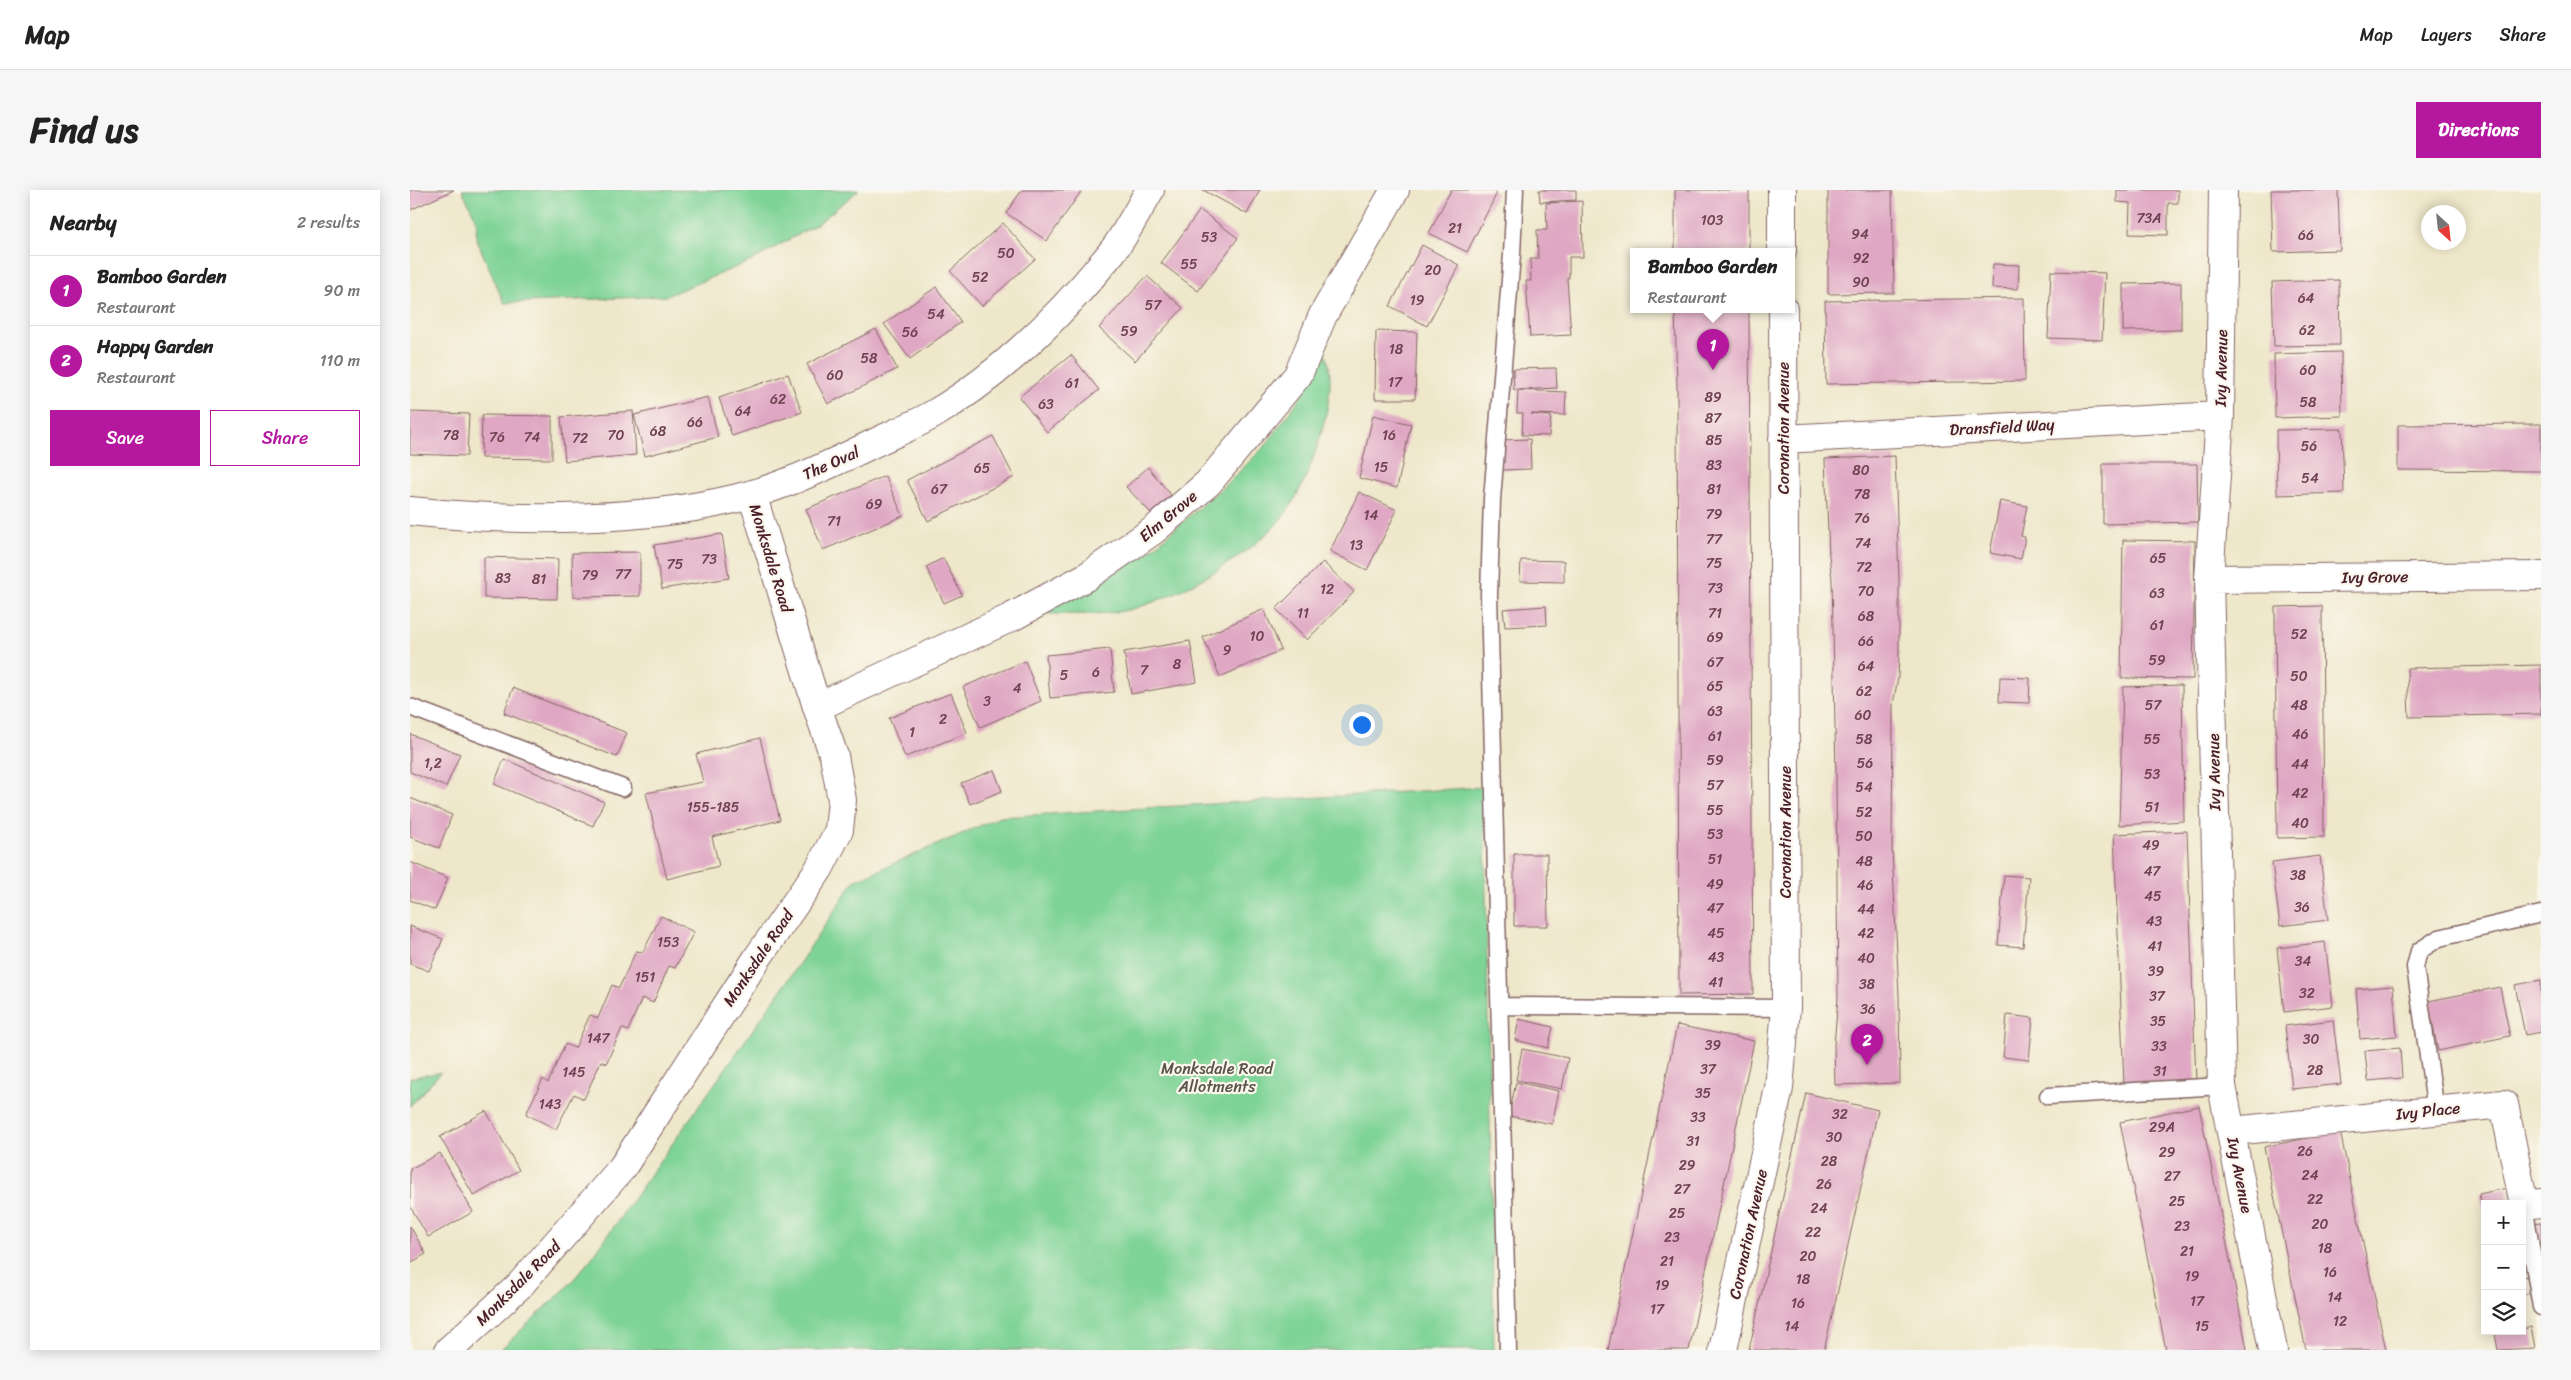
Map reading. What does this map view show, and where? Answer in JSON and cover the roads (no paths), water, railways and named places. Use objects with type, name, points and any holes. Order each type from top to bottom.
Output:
[{"type":"street","name":"The Oval","points":[[410,511],[448,515],[590,517],[678,509],[752,494],[811,473],[934,413],[998,368],[1056,316],[1113,251],[1150,190]]},
{"type":"street","name":"Elm Grove","points":[[817,707],[1012,617],[1086,576],[1154,530],[1208,483],[1298,375],[1323,315],[1395,190]]},
{"type":"street","points":[[1782,190],[1782,248]]},
{"type":"street","name":"Ivy Avenue","points":[[2223,190],[2220,416],[2209,579],[2222,1086],[2273,1350]]},
{"type":"street","name":"Coronation Avenue","points":[[1723,1350],[1779,1088],[1786,1008],[1783,313]]},
{"type":"street","name":"Dransfield Way","points":[[1784,439],[2220,416]]},
{"type":"street","name":"Monksdale Road","points":[[449,1350],[519,1286],[622,1168],[758,957],[819,869],[839,830],[842,800],[834,756],[817,707],[752,494]]},
{"type":"street","name":"Ivy Grove","points":[[2209,579],[2541,576]]},
{"type":"street","name":"Ivy Place","points":[[2232,1131],[2504,1104],[2532,1204]]},
{"type":"lane","points":[[1508,1350],[1501,1006],[1489,595],[1499,402],[1512,255],[1515,190]]},
{"type":"lane","points":[[410,706],[623,788]]},
{"type":"lane","points":[[2436,1111],[2415,967],[2419,951],[2439,938],[2541,914]]},
{"type":"lane","points":[[1501,1006],[1786,1008]]},
{"type":"lane","points":[[2048,1096],[2222,1086]]},
{"type":"lane","points":[[2532,1204],[2541,1307]]},
{"type":"place","name":"Bamboo Garden","points":[[1713,370]]},
{"type":"place","name":"Happy Garden","points":[[1867,1065]]},
{"type":"park label","name":"Monksdale Road Allotments","points":[[1217,1077]]}]
